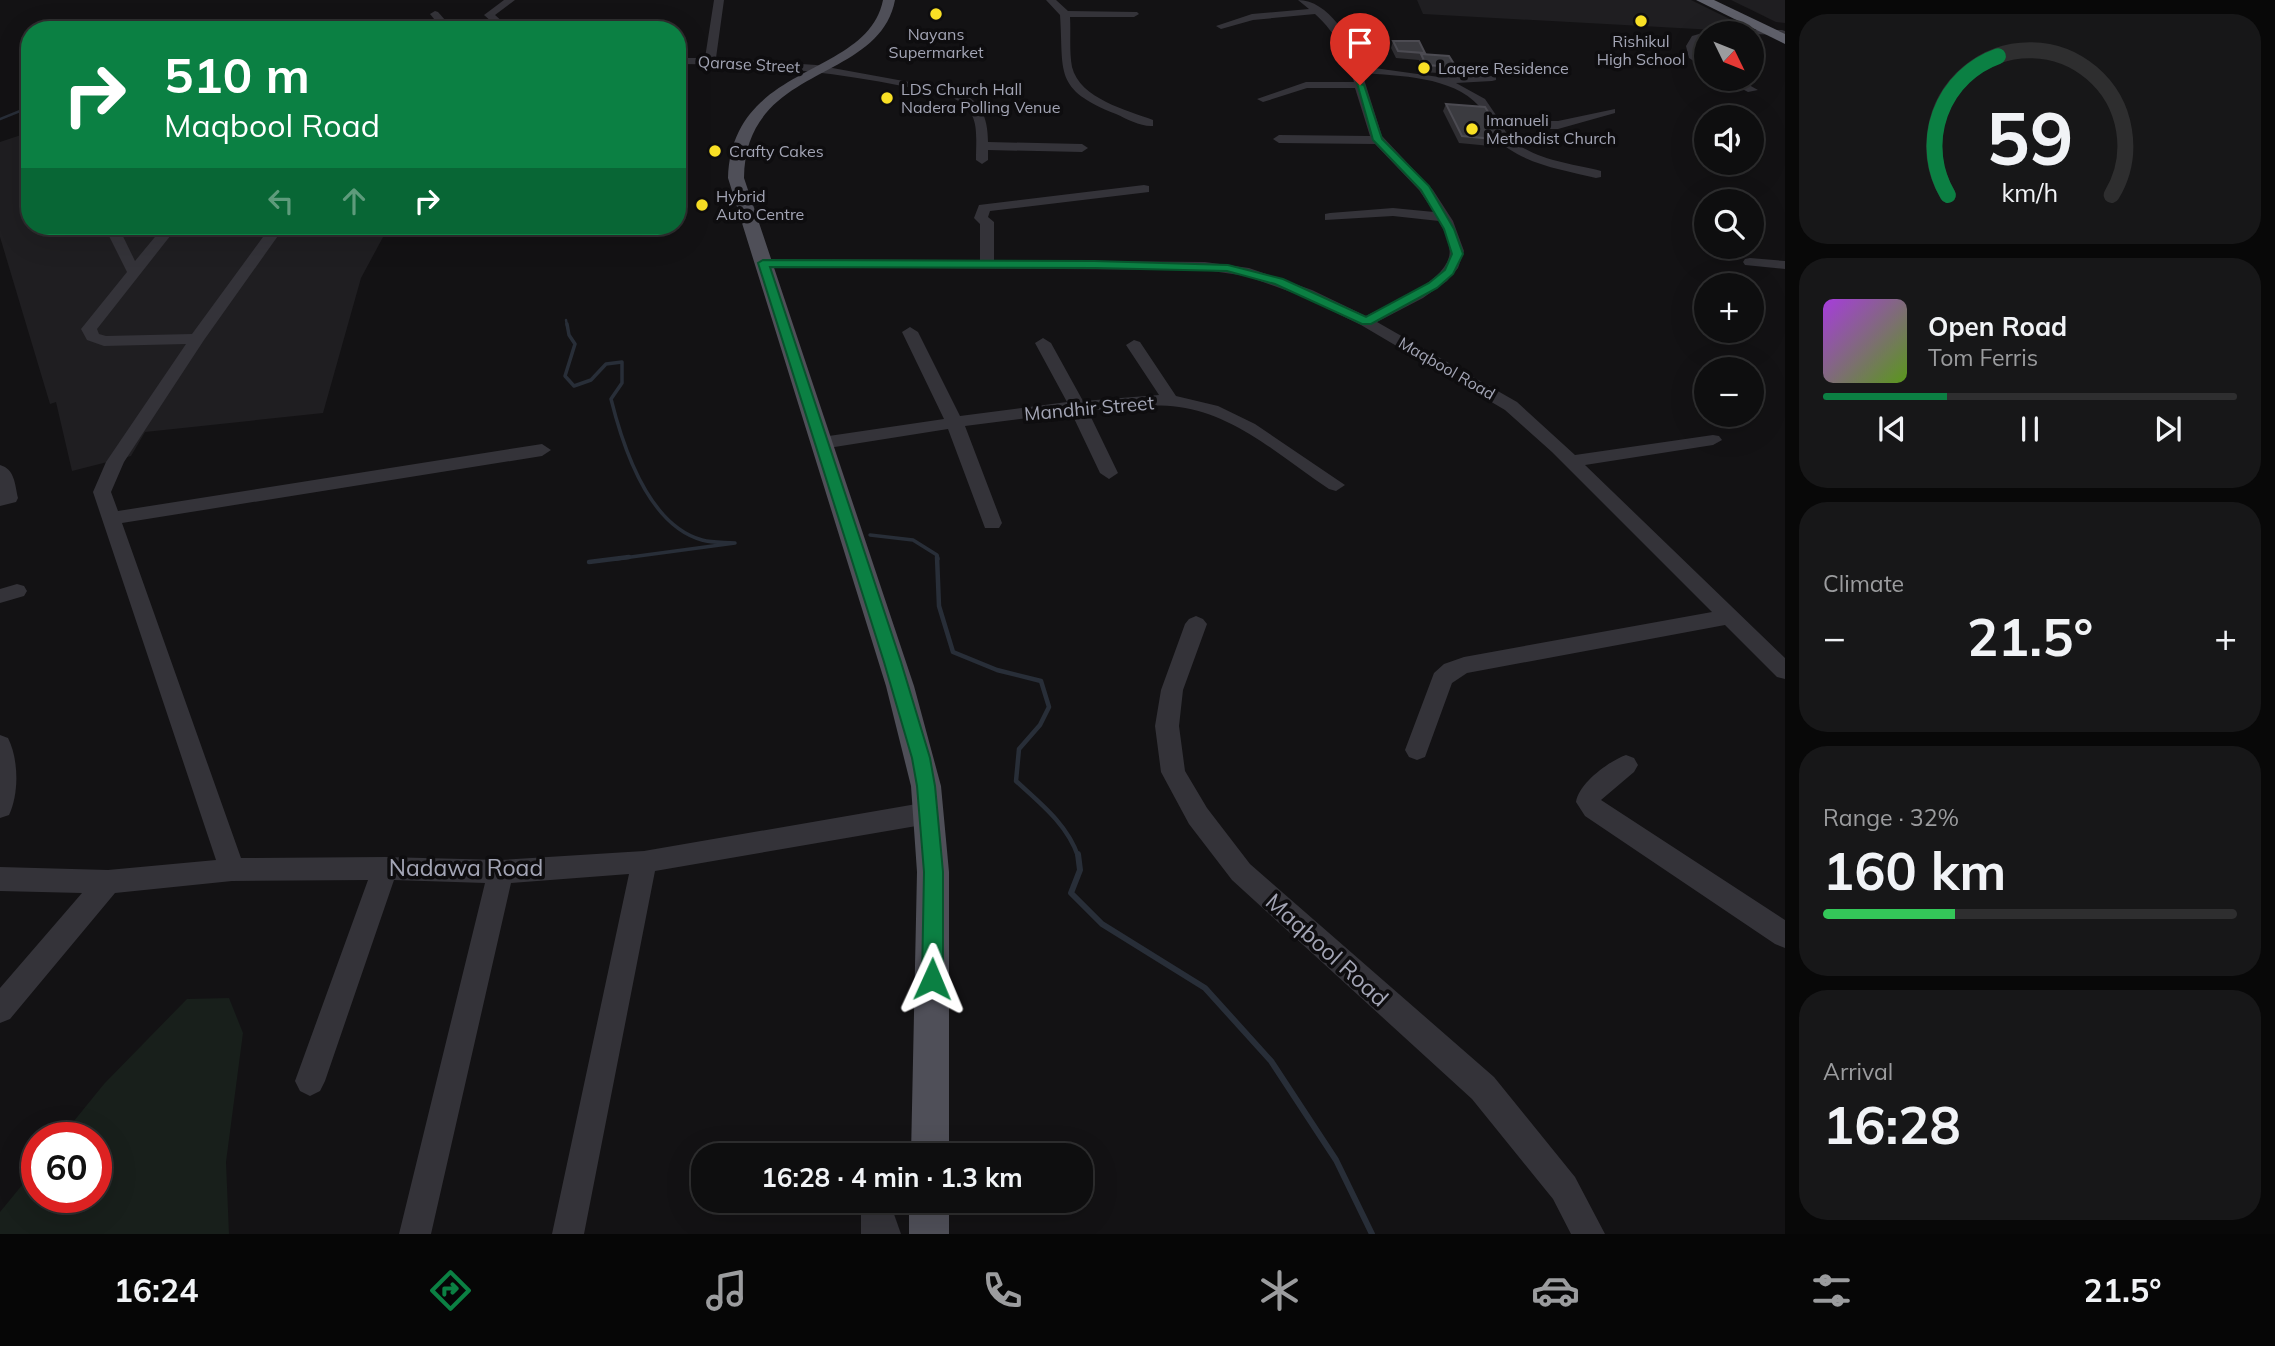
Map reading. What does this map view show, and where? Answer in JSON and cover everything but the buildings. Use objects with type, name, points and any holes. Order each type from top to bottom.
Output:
[{"type":"highway","points":[[1703,0],[1780,35]]},
{"type":"highway","points":[[1715,0],[1780,35]]},
{"type":"main road","points":[[889,0],[887,16],[875,31],[768,102],[750,123],[742,138],[736,157],[736,178],[921,758],[933,872],[930,1143]]},
{"type":"main road","points":[[929,1213],[929,1234]]},
{"type":"street","points":[[496,21],[489,15],[510,0]]},
{"type":"street","points":[[710,61],[719,0]]},
{"type":"street","points":[[1051,0],[1065,14],[1067,69],[1073,84],[1094,99],[1149,123]]},
{"type":"street","points":[[1303,0],[1343,34],[1358,69],[1360,85],[1377,140],[1425,188],[1456,243],[1458,254],[1450,272],[1433,286],[1366,322]]},
{"type":"street","points":[[1221,26],[1252,17],[1319,11]]},
{"type":"street","points":[[435,14],[441,21]]},
{"type":"street","points":[[1065,14],[1134,14]]},
{"type":"street","points":[[1694,41],[1690,46],[1694,57]]},
{"type":"street","name":"Qarase Street","points":[[686,61],[820,68],[964,97],[979,110],[982,160]]},
{"type":"street","points":[[1358,69],[1412,74],[1439,80],[1476,97],[1498,125],[1506,141],[1524,152],[1596,174]]},
{"type":"street","points":[[1439,80],[1492,78]]},
{"type":"street","points":[[1263,99],[1306,85],[1360,85]]},
{"type":"street","points":[[1498,125],[1558,125],[1611,111]]},
{"type":"street","points":[[1279,139],[1377,140]]},
{"type":"street","points":[[982,146],[1082,148]]},
{"type":"street","points":[[987,264],[986,222],[997,214],[996,206],[1144,189]]},
{"type":"street","points":[[1330,217],[1393,212],[1442,217]]},
{"type":"street","points":[[115,235],[133,271]]},
{"type":"street","points":[[163,235],[89,329],[93,337],[104,341],[197,339]]},
{"type":"street","points":[[232,870],[102,492],[115,462],[197,339],[272,235]]},
{"type":"street","points":[[1750,262],[1785,265]]},
{"type":"street","name":"Maqbool Road","points":[[763,263],[1228,268],[1279,281],[1366,322],[1511,406],[1572,461],[1785,671]]},
{"type":"street","points":[[910,332],[955,423],[992,523]]},
{"type":"street","points":[[1043,343],[1109,473]]},
{"type":"street","points":[[1134,345],[1171,401]]},
{"type":"street","name":"Mandhir Street","points":[[822,443],[1077,406],[1144,400],[1171,401],[1215,411],[1249,429],[1336,485]]},
{"type":"street","points":[[1572,461],[1713,440]]},
{"type":"street","points":[[110,519],[542,450]]},
{"type":"street","points":[[0,471],[4,476],[9,498],[0,500]]},
{"type":"street","points":[[1417,750],[1442,680],[1452,670],[1464,665],[1728,617]]},
{"type":"street","name":"Maqbool Road","points":[[1196,624],[1172,690],[1167,726],[1173,772],[1198,816],[1241,872],[1482,1088],[1564,1188],[1589,1234]]},
{"type":"street","points":[[0,745],[5,781],[0,808]]},
{"type":"street","points":[[1626,765],[1588,796],[1588,802],[1594,809],[1785,935]]},
{"type":"street","name":"Nadawa Road","points":[[0,879],[108,882],[232,870],[385,868],[501,872],[644,862],[928,813]]},
{"type":"street","points":[[568,1234],[644,862]]},
{"type":"street","points":[[310,1081],[385,868]]},
{"type":"street","points":[[415,1234],[501,872]]},
{"type":"street","points":[[0,1009],[108,882]]},
{"type":"street","points":[[877,1234],[877,1209],[886,1234]]},
{"type":"shaded area","name":"Rishikul High School","points":[[1417,0],[1691,0],[1734,21],[1694,21],[1694,29],[1423,14]]},
{"type":"shaded area","points":[[1731,0],[1785,0],[1785,23],[1776,22]]},
{"type":"shaded area","points":[[21,135],[21,235],[384,235],[361,278],[323,413],[145,432],[131,456],[72,471],[56,402],[50,404],[0,237],[0,142]]},
{"type":"shaded area","points":[[229,998],[243,1033],[226,1162],[229,1234],[0,1234],[0,1212],[21,1186],[21,1213],[112,1213],[112,1122],[73,1122],[104,1084],[187,999]]},
{"type":"waterway","points":[[0,119],[21,111]]},
{"type":"waterway","points":[[566,320],[567,326]]},
{"type":"waterway","points":[[567,324],[569,335],[575,344],[565,376],[574,386],[591,380],[606,364],[622,362],[622,383],[611,399],[631,461],[653,501],[683,532],[706,541],[735,543],[616,559]]},
{"type":"waterway","points":[[870,535],[913,540],[937,555],[938,559]]},
{"type":"waterway","points":[[589,562],[629,557]]},
{"type":"waterway","points":[[937,557],[939,606],[953,652],[997,670],[1041,681],[1049,707],[1040,725],[1019,749],[1016,781],[1060,824],[1078,856]]},
{"type":"waterway","points":[[1078,854],[1080,870],[1071,893],[1102,924],[1205,988],[1271,1061],[1336,1160],[1372,1234]]},
{"type":"place","name":"Nayans Supermarket","points":[[936,14]]},
{"type":"place","name":"Rishikul High School","points":[[1641,21]]},
{"type":"place","name":"Laqere Residence","points":[[1424,68]]},
{"type":"place","name":"LDS Church Hall Nadera Polling Venue","points":[[887,98]]},
{"type":"place","name":"Imanueli Methodist Church","points":[[1472,129]]},
{"type":"place","name":"Crafty Cakes","points":[[715,151]]},
{"type":"place","name":"Hybrid Auto Centre","points":[[702,205]]},
{"type":"route","points":[[932,979],[933,872],[921,758],[893,662],[763,263],[1228,268],[1279,281],[1366,322],[1433,286],[1450,272],[1458,254],[1456,243],[1425,188],[1377,140],[1360,85]]}]
